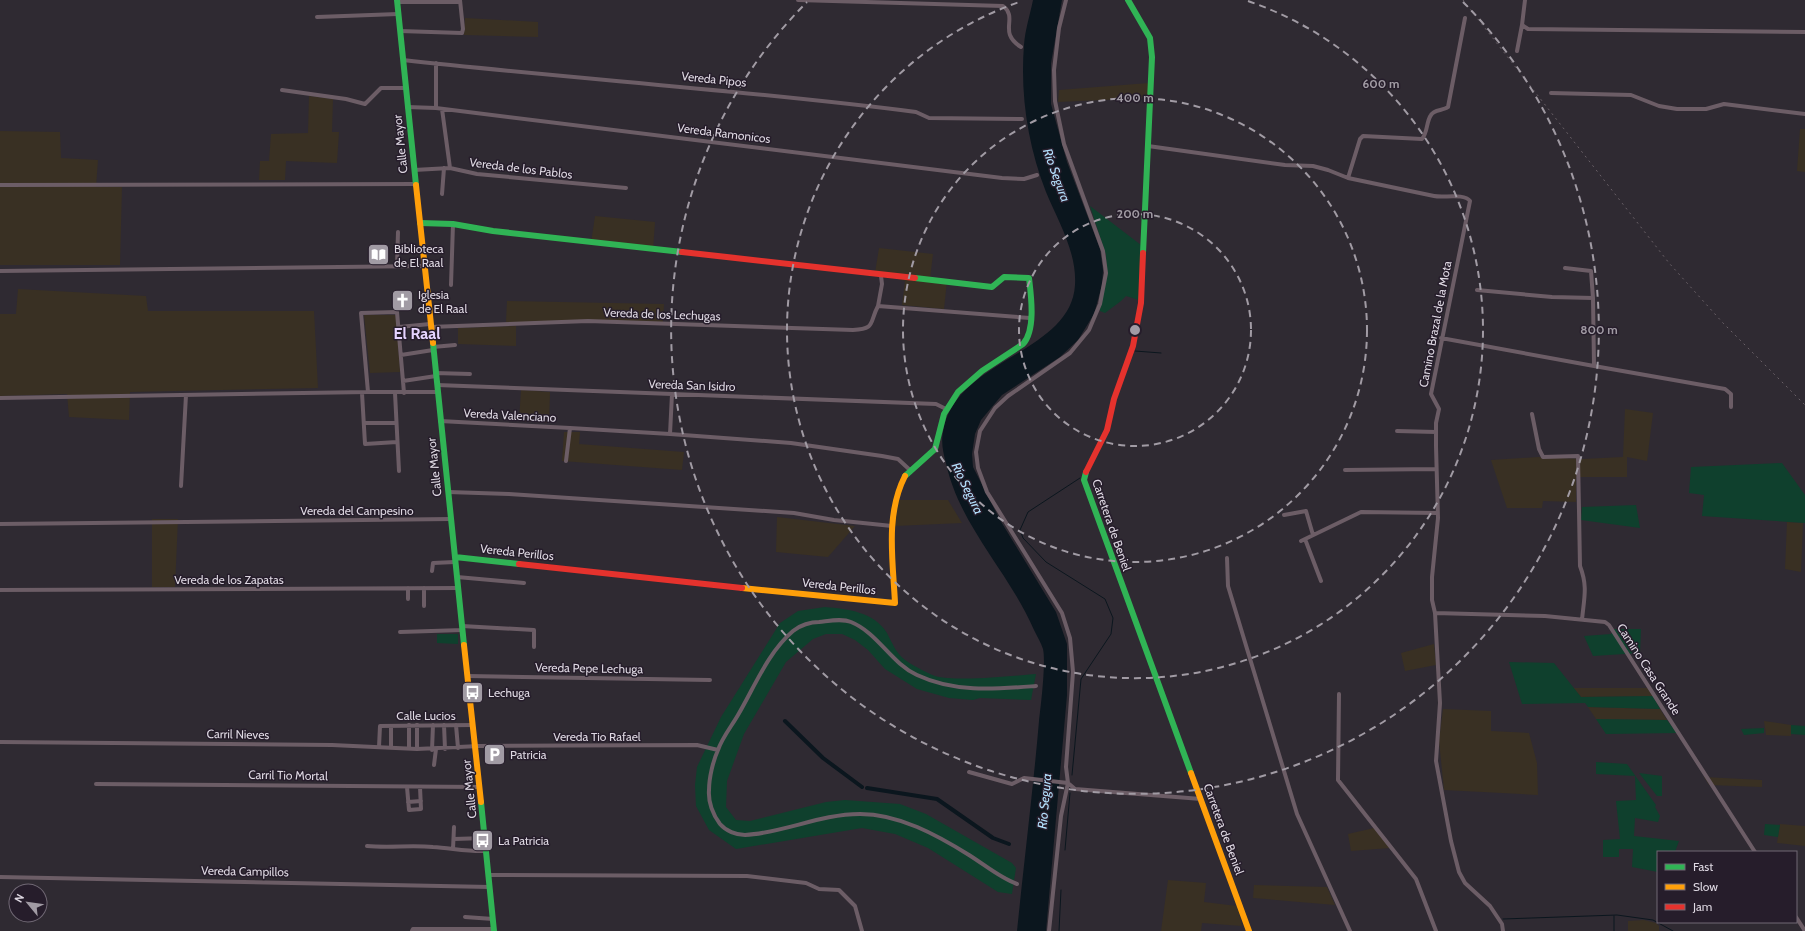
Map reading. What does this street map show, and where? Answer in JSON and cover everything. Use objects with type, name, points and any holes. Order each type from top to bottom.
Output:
[{"type":"main road","name":"Carretera de Beniel","points":[[1128,0],[1152,45],[1152,80],[1144,204],[1142,290],[1135,339],[1114,399],[1107,430],[1086,470],[1084,480],[1120,584],[1201,798],[1249,931]]},
{"type":"main road","name":"Calle Mayor","points":[[397,1],[494,930]]},
{"type":"main road","points":[[420,223],[453,224],[493,231],[881,276],[992,287],[1004,277],[1029,278],[1030,318]]},
{"type":"main road","name":"Vereda Perillos","points":[[455,559],[895,603],[892,526],[894,503],[899,488],[911,471],[935,449],[938,444],[939,432],[946,409],[954,397],[968,383],[996,361],[1025,342],[1029,331],[1030,318]]},
{"type":"street","points":[[798,0],[1003,6],[1010,14],[1009,34],[1013,42],[1021,47]]},
{"type":"street","points":[[1049,931],[1061,816],[1068,783],[1066,767],[1073,672],[1070,638],[1062,613],[987,492],[978,468],[976,452],[980,431],[996,408],[1008,396],[1070,353],[1089,330],[1100,304],[1106,273],[1103,251],[1064,144],[1055,101],[1054,70],[1059,28],[1066,0]]},
{"type":"street","points":[[1517,51],[1525,0]]},
{"type":"street","points":[[397,1],[460,1],[463,29],[462,33],[400,31]]},
{"type":"street","points":[[317,17],[398,14]]},
{"type":"street","points":[[1348,178],[1360,139],[1363,136],[1422,139],[1425,136],[1430,115],[1448,107],[1465,18]]},
{"type":"street","points":[[1522,24],[1528,29],[1805,32]]},
{"type":"street","name":"Vereda Pipos","points":[[403,60],[722,90],[916,112],[929,118],[1022,119]]},
{"type":"street","points":[[436,64],[436,108]]},
{"type":"street","points":[[282,90],[365,104],[381,88],[406,88]]},
{"type":"street","points":[[1551,93],[1631,95],[1659,106],[1677,109],[1706,110],[1724,104],[1805,114]]},
{"type":"street","name":"Vereda Ramonicos","points":[[408,107],[436,108],[1002,178],[1024,179],[1037,175]]},
{"type":"street","points":[[442,109],[450,168]]},
{"type":"street","name":"Camino Brazal de la Mota","points":[[1148,146],[1285,165],[1313,166],[1348,178],[1434,196],[1446,198],[1462,197],[1467,198],[1470,201],[1441,338],[1431,394],[1439,409],[1436,432],[1437,513],[1432,577],[1432,600],[1435,613],[1440,703],[1436,761],[1451,841],[1459,872],[1465,882],[1490,906],[1502,924],[1503,931]]},
{"type":"street","points":[[442,194],[444,168]]},
{"type":"street","name":"Vereda de los Pablos","points":[[414,170],[450,168],[477,174],[626,188]]},
{"type":"street","points":[[0,185],[415,184]]},
{"type":"street","points":[[451,284],[453,224]]},
{"type":"street","points":[[398,232],[398,266]]},
{"type":"street","points":[[0,271],[424,266]]},
{"type":"street","points":[[1565,268],[1591,271],[1594,366]]},
{"type":"street","points":[[881,276],[882,284],[878,306],[1030,318]]},
{"type":"street","points":[[1477,290],[1552,297],[1593,298]]},
{"type":"street","name":"Vereda de los Lechugas","points":[[430,325],[588,321],[866,330],[872,324],[878,306]]},
{"type":"street","points":[[368,392],[361,313],[397,312],[404,392]]},
{"type":"street","points":[[398,328],[430,325]]},
{"type":"street","points":[[1441,338],[1725,389],[1730,394],[1730,407]]},
{"type":"street","points":[[401,355],[455,345]]},
{"type":"street","points":[[403,381],[435,374],[470,374]]},
{"type":"street","name":"Vereda San Isidro","points":[[436,385],[936,404],[946,409]]},
{"type":"street","points":[[0,398],[437,392]]},
{"type":"street","points":[[362,393],[365,444],[398,442]]},
{"type":"street","points":[[395,393],[399,471]]},
{"type":"street","points":[[670,434],[672,394]]},
{"type":"street","points":[[180,486],[186,395]]},
{"type":"street","points":[[1532,414],[1539,448],[1543,457],[1578,456],[1580,566],[1584,577],[1586,593],[1582,620]]},
{"type":"street","name":"Vereda Valenciano","points":[[440,421],[570,428],[566,461]]},
{"type":"street","points":[[364,423],[396,423]]},
{"type":"street","points":[[570,428],[791,443],[898,458],[911,471]]},
{"type":"street","points":[[1397,431],[1436,432]]},
{"type":"street","points":[[1345,470],[1436,469]]},
{"type":"street","points":[[448,492],[509,494],[794,513],[834,520],[892,526]]},
{"type":"street","points":[[1284,515],[1306,511],[1313,535]]},
{"type":"street","points":[[1321,581],[1303,540],[1361,512],[1437,513]]},
{"type":"street","name":"Vereda del Campesino","points":[[0,524],[451,519]]},
{"type":"street","points":[[1227,558],[1228,586],[1297,814],[1350,931]]},
{"type":"street","points":[[432,572],[433,563],[455,559]]},
{"type":"street","points":[[457,577],[524,583]]},
{"type":"street","points":[[408,588],[408,599]]},
{"type":"street","points":[[424,588],[424,606]]},
{"type":"street","name":"Vereda de los Zapatas","points":[[0,590],[458,588]]},
{"type":"street","name":"Camino Casa Grande","points":[[1435,613],[1504,614],[1605,622],[1610,625],[1754,851]]},
{"type":"street","points":[[1017,884],[1008,880],[967,854],[922,830],[894,818],[862,814],[830,816],[774,830],[744,835],[728,831],[720,823],[711,808],[709,790],[718,750],[775,651],[793,631],[816,622],[835,620],[850,622],[868,632],[904,667],[935,683],[957,687],[992,689],[1036,686]]},
{"type":"street","points":[[400,632],[462,628],[534,630],[534,647]]},
{"type":"street","name":"Vereda Pepe Lechuga","points":[[468,676],[710,680]]},
{"type":"street","points":[[1339,694],[1338,780],[1416,879],[1436,931]]},
{"type":"street","points":[[433,725],[434,765]]},
{"type":"street","points":[[444,725],[445,749]]},
{"type":"street","points":[[456,725],[458,748]]},
{"type":"street","name":"Calle Lucios","points":[[379,747],[380,726],[473,725]]},
{"type":"street","points":[[391,726],[391,748]]},
{"type":"street","points":[[409,726],[409,749]]},
{"type":"street","points":[[416,726],[416,750]]},
{"type":"street","name":"Carril Nieves","points":[[0,742],[166,742],[379,747],[416,750],[475,747]]},
{"type":"street","name":"Vereda Tio Rafael","points":[[475,747],[697,745],[718,750]]},
{"type":"street","points":[[969,772],[1012,784],[1024,778],[1068,783],[1075,788],[1201,798]]},
{"type":"street","name":"Carril Tio Mortal","points":[[96,784],[480,787]]},
{"type":"street","points":[[407,786],[409,810],[421,809],[420,787]]},
{"type":"street","points":[[408,802],[421,801]]},
{"type":"street","points":[[453,849],[454,827]]},
{"type":"street","points":[[454,839],[485,838]]},
{"type":"street","points":[[367,846],[427,846],[467,852],[486,851]]},
{"type":"street","points":[[489,875],[747,876],[806,883],[819,889],[839,890],[855,906],[862,931]]},
{"type":"street","name":"Vereda Campillos","points":[[0,877],[490,887]]},
{"type":"street","points":[[465,917],[493,919]]},
{"type":"street","points":[[1797,919],[1805,931]]},
{"type":"street","points":[[412,931],[413,929],[494,930]]},
{"type":"shaded area","points":[[465,18],[538,22],[538,37],[464,35]]},
{"type":"shaded area","points":[[1149,83],[1148,98],[1058,102],[1059,90]]},
{"type":"shaded area","points":[[309,96],[333,99],[332,132],[339,132],[337,163],[286,161],[285,180],[259,180],[260,161],[269,161],[271,134],[308,133]]},
{"type":"shaded area","points":[[1800,129],[1805,129],[1805,172],[1797,171]]},
{"type":"shaded area","points":[[0,131],[60,132],[61,158],[98,160],[96,187],[122,187],[120,265],[0,265]]},
{"type":"shaded area","points":[[595,216],[655,222],[653,251],[591,243]]},
{"type":"shaded area","points":[[879,248],[933,254],[930,279],[947,281],[944,309],[902,305],[905,281],[875,273]]},
{"type":"shaded area","points":[[18,289],[146,296],[148,311],[314,311],[318,388],[130,392],[129,420],[69,417],[67,394],[0,396],[0,314],[16,314]]},
{"type":"shaded area","points":[[507,301],[664,304],[663,322],[506,322]]},
{"type":"shaded area","points":[[364,315],[396,315],[400,372],[370,373]]},
{"type":"shaded area","points":[[516,326],[516,346],[458,344],[458,328]]},
{"type":"shaded area","points":[[521,390],[550,392],[549,423],[519,421]]},
{"type":"shaded area","points":[[1625,409],[1653,413],[1647,461],[1627,457],[1627,477],[1576,477],[1576,502],[1543,501],[1542,508],[1507,508],[1491,460],[1538,457],[1583,459],[1623,457]]},
{"type":"shaded area","points":[[564,432],[580,432],[579,444],[684,452],[682,470],[562,461]]},
{"type":"shaded area","points":[[898,500],[948,500],[962,523],[895,526]]},
{"type":"shaded area","points":[[777,517],[855,526],[828,557],[776,552]]},
{"type":"shaded area","points":[[152,519],[178,519],[175,587],[152,587]]},
{"type":"shaded area","points":[[1787,522],[1803,523],[1801,572],[1785,569]]},
{"type":"shaded area","points":[[1434,644],[1436,665],[1405,671],[1401,653]]},
{"type":"shaded area","points":[[1573,688],[1648,688],[1653,696],[1581,697]]},
{"type":"shaded area","points":[[1588,707],[1660,709],[1667,720],[1596,719]]},
{"type":"shaded area","points":[[1443,709],[1491,711],[1491,731],[1529,733],[1537,763],[1538,795],[1444,790],[1439,741]]},
{"type":"shaded area","points":[[1764,721],[1791,725],[1791,736],[1766,735]]},
{"type":"shaded area","points":[[1704,777],[1762,780],[1762,787],[1709,785]]},
{"type":"shaded area","points":[[1780,824],[1805,826],[1805,846],[1777,843]]},
{"type":"shaded area","points":[[1374,828],[1390,848],[1351,851],[1348,834]]},
{"type":"shaded area","points":[[1168,880],[1206,883],[1204,902],[1237,906],[1242,926],[1202,923],[1201,931],[1161,931]]},
{"type":"shaded area","points":[[1254,885],[1327,887],[1335,905],[1253,898]]},
{"type":"shaded area","points":[[1644,920],[1656,923],[1659,926],[1659,931],[1628,931],[1628,921]]},
{"type":"green space","points":[[1090,206],[1141,245],[1139,300],[1126,296],[1105,313],[1100,311],[1100,307],[1107,276],[1106,255]]},
{"type":"green space","points":[[1782,463],[1805,495],[1805,523],[1702,516],[1704,495],[1689,493],[1691,467]]},
{"type":"green space","points":[[1636,505],[1640,528],[1581,520],[1582,507]]},
{"type":"green space","points":[[825,607],[860,613],[875,620],[882,626],[904,659],[935,676],[970,679],[1036,674],[1031,700],[980,698],[973,700],[949,698],[917,689],[885,669],[868,650],[855,640],[842,634],[826,634],[813,639],[786,662],[744,734],[727,781],[726,807],[736,820],[750,821],[826,802],[845,800],[900,804],[926,814],[1012,863],[1016,868],[1012,894],[998,892],[928,848],[895,834],[862,828],[736,849],[709,830],[696,806],[695,785],[697,767],[721,717],[780,623],[798,611]]},
{"type":"green space","points":[[1614,629],[1641,629],[1640,653],[1593,656],[1584,636],[1611,634]]},
{"type":"green space","points":[[437,634],[458,634],[458,644],[437,643]]},
{"type":"green space","points":[[1509,662],[1554,663],[1581,697],[1653,696],[1660,709],[1588,707],[1585,703],[1522,704]]},
{"type":"green space","points":[[1596,719],[1667,720],[1677,733],[1606,734]]},
{"type":"green space","points":[[1791,725],[1805,726],[1805,735],[1791,734]]},
{"type":"green space","points":[[1764,728],[1764,733],[1744,735],[1741,729]]},
{"type":"green space","points":[[1596,762],[1627,764],[1656,805],[1655,807],[1660,816],[1658,822],[1635,818],[1634,836],[1679,841],[1675,851],[1657,851],[1657,872],[1632,867],[1633,849],[1619,849],[1619,857],[1603,857],[1603,840],[1620,839],[1616,801],[1636,800],[1635,776],[1596,774]]},
{"type":"green space","points":[[1639,773],[1662,776],[1662,796],[1657,796]]},
{"type":"green space","points":[[1765,824],[1780,825],[1778,837],[1764,835]]},
{"type":"water","name":"Río Segura","points":[[1033,0],[1062,0],[1051,63],[1051,104],[1067,162],[1100,249],[1103,270],[1102,285],[1094,314],[1078,340],[1060,357],[1002,395],[981,420],[975,434],[972,454],[973,467],[1000,520],[1056,612],[1067,644],[1067,695],[1046,931],[1017,931],[1042,695],[1044,655],[1040,642],[1024,609],[973,528],[952,486],[944,455],[942,440],[943,432],[952,408],[968,388],[989,372],[1034,343],[1054,327],[1069,308],[1075,285],[1075,273],[1070,249],[1046,192],[1034,157],[1024,101],[1024,45],[1026,28]]},
{"type":"waterway","points":[[1135,351],[1161,353]]},
{"type":"waterway","points":[[1072,775],[1081,679],[1111,634],[1113,618],[1105,599],[1046,562],[1023,538],[1020,530],[1028,512],[1080,478]]},
{"type":"waterway","points":[[785,721],[823,758],[862,787]]},
{"type":"waterway","points":[[867,788],[937,799],[993,838],[1009,844]]},
{"type":"waterway","points":[[1065,850],[1070,793]]},
{"type":"waterway","points":[[1059,931],[1061,890]]},
{"type":"waterway","points":[[1503,919],[1617,915],[1653,920],[1657,922]]},
{"type":"waterway","points":[[1614,916],[1614,931]]},
{"type":"waterway","points":[[1658,923],[1673,931]]},
{"type":"railway","points":[[1463,0],[1669,263],[1723,323],[1805,405]]},
{"type":"traffic: fast","points":[[397,0],[416,185]]},
{"type":"traffic: fast","points":[[1128,0],[1150,38],[1152,57],[1143,253]]},
{"type":"traffic: fast","points":[[420,223],[453,224],[493,231],[682,252]]},
{"type":"traffic: fast","points":[[905,476],[935,449],[944,414],[958,392],[982,371],[1023,344],[1030,330],[1032,312],[1029,278],[1004,277],[992,287],[915,278]]},
{"type":"traffic: fast","points":[[433,343],[464,645]]},
{"type":"traffic: fast","points":[[1086,472],[1084,480],[1191,773]]},
{"type":"traffic: fast","points":[[455,557],[519,564]]},
{"type":"traffic: fast","points":[[481,802],[494,931]]},
{"type":"traffic: slow","points":[[416,185],[433,343]]},
{"type":"traffic: slow","points":[[742,588],[895,603],[892,555],[893,522],[895,506],[905,476]]},
{"type":"traffic: slow","points":[[464,645],[481,802]]},
{"type":"traffic: slow","points":[[1191,773],[1249,931]]},
{"type":"traffic: jam","points":[[682,252],[915,278]]},
{"type":"traffic: jam","points":[[1086,472],[1107,430],[1114,399],[1133,346],[1141,303],[1143,253]]},
{"type":"traffic: jam","points":[[519,564],[742,588]]},
{"type":"place","name":"Biblioteca de El Raal","points":[[379,255]]},
{"type":"place","name":"Iglesia de El Raal","points":[[403,301]]},
{"type":"place","name":"Lechuga","points":[[472,692]]},
{"type":"place","name":"Patricia","points":[[495,754]]},
{"type":"place","name":"La Patricia","points":[[483,840]]},
{"type":"district","name":"El Raal","points":[[417,333]]}]
